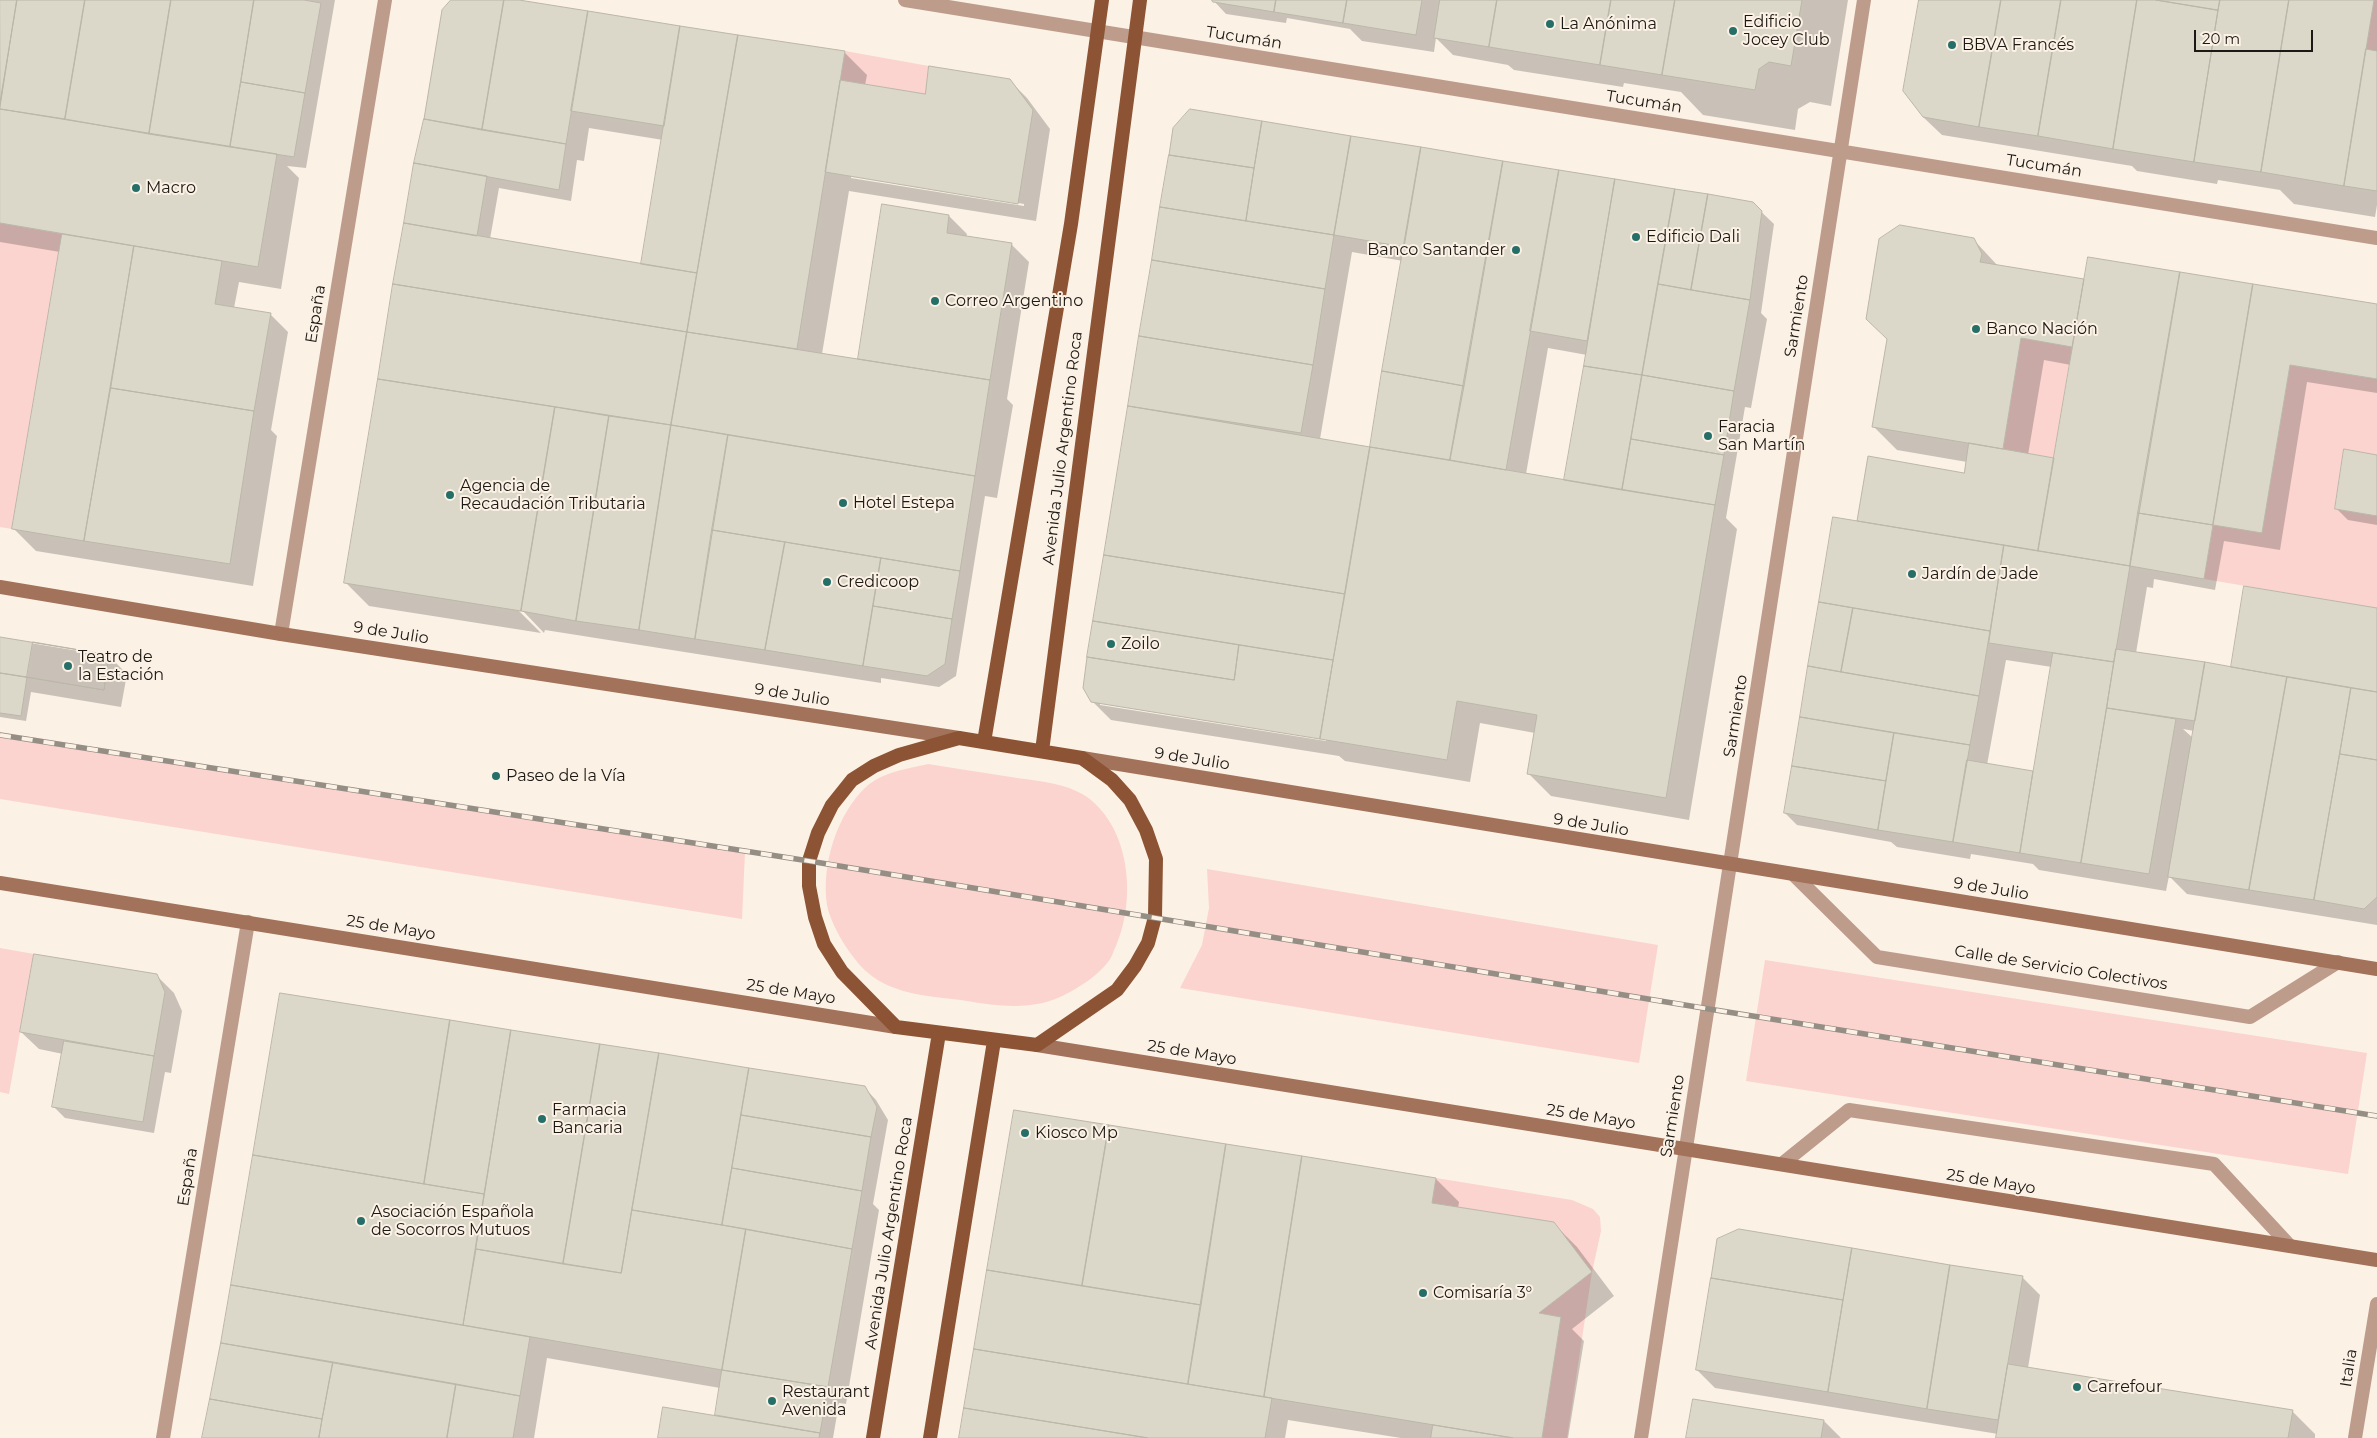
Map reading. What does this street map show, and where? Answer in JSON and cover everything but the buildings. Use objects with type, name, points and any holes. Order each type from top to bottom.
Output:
[{"type":"main road","name":"Avenida Julio Argentino Roca","points":[[984,742],[1071,224],[1102,0]]},
{"type":"main road","name":"Avenida Julio Argentino Roca","points":[[1042,751],[1140,0]]},
{"type":"main road","name":"9 de Julio","points":[[0,587],[281,634],[1042,751],[1796,876],[2377,969]]},
{"type":"main road","points":[[896,1027],[842,972],[824,944],[815,917],[811,894],[809,861],[818,833],[832,805],[852,780],[874,766],[899,754],[959,738]]},
{"type":"main road","points":[[1037,1045],[1117,990],[1135,966],[1148,943],[1155,917],[1156,859],[1146,830],[1130,800],[1124,793],[1112,780],[1082,758]]},
{"type":"main road","name":"25 de Mayo","points":[[0,883],[896,1027],[1037,1045],[2377,1260]]},
{"type":"main road","name":"Avenida Julio Argentino Roca","points":[[872,1438],[939,1033]]},
{"type":"main road","points":[[930,1438],[994,1041]]},
{"type":"street","name":"España","points":[[281,634],[385,0]]},
{"type":"street","name":"Tucumán","points":[[906,0],[2377,238]]},
{"type":"street","name":"Sarmiento","points":[[1641,1438],[1864,0]]},
{"type":"street","name":"Calle de Servicio Colectivos","points":[[1796,876],[1876,956],[2250,1017],[2338,962]]},
{"type":"street","name":"España","points":[[164,1438],[248,922]]},
{"type":"street","points":[[1782,1164],[1849,1110],[2214,1164],[2289,1245]]},
{"type":"street","name":"Italia","points":[[2355,1438],[2377,1304]]},
{"type":"shaded area","points":[[2374,0],[2377,0],[2377,51],[2366,49]]},
{"type":"shaded area","points":[[845,51],[929,66],[925,94],[840,80]]},
{"type":"shaded area","points":[[0,223],[62,234],[12,529],[0,527]]},
{"type":"shaded area","points":[[2021,338],[2072,347],[2054,458],[2003,449]]},
{"type":"shaded area","points":[[2290,365],[2377,379],[2377,455],[2344,449],[2335,509],[2377,516],[2377,608],[2204,579],[2213,525],[2262,532]]},
{"type":"shaded area","points":[[0,732],[745,852],[742,919],[0,799]]},
{"type":"shaded area","points":[[928,764],[1060,785],[1087,797],[1102,811],[1113,827],[1121,846],[1126,866],[1126,908],[1122,928],[1111,959],[1090,979],[1070,992],[1045,1002],[1020,1006],[993,1005],[915,994],[889,986],[867,972],[855,959],[837,932],[827,905],[826,873],[833,841],[847,811],[856,798],[872,782],[887,774]]},
{"type":"shaded area","points":[[1207,869],[1658,945],[1639,1063],[1180,988],[1202,945],[1209,908]]},
{"type":"shaded area","points":[[0,948],[34,954],[9,1094],[0,1092]]},
{"type":"shaded area","points":[[1765,960],[2367,1053],[2348,1174],[1746,1081]]},
{"type":"shaded area","points":[[1436,1178],[1572,1200],[1593,1209],[1600,1217],[1601,1231],[1592,1272],[1554,1222],[1432,1203]]},
{"type":"shaded area","points":[[1592,1272],[1567,1438],[1542,1438],[1561,1317],[1539,1313]]},
{"type":"railway","points":[[0,735],[809,861],[1709,1009],[2377,1116]]},
{"type":"place","name":"La Anónima","points":[[1550,24]]},
{"type":"place","name":"Edificio Jocey Club","points":[[1733,31]]},
{"type":"place","name":"BBVA Francés","points":[[1952,45]]},
{"type":"place","name":"Macro","points":[[136,188]]},
{"type":"place","name":"Edificio Dali","points":[[1636,237]]},
{"type":"place","name":"Banco Santander","points":[[1516,250]]},
{"type":"place","name":"Correo Argentino","points":[[935,301]]},
{"type":"place","name":"Banco Nación","points":[[1976,329]]},
{"type":"place","name":"Faracia San Martín","points":[[1708,436]]},
{"type":"place","name":"Agencia de Recaudación Tributaria","points":[[450,495]]},
{"type":"place","name":"Hotel Estepa","points":[[843,503]]},
{"type":"place","name":"Jardín de Jade","points":[[1912,574]]},
{"type":"place","name":"Credicoop","points":[[827,582]]},
{"type":"place","name":"Zoilo","points":[[1111,644]]},
{"type":"place","name":"Teatro de la Estación","points":[[68,666]]},
{"type":"place","name":"Paseo de la Vía","points":[[496,776]]},
{"type":"place","name":"Farmacia Bancaria","points":[[542,1119]]},
{"type":"place","name":"Kiosco Mp","points":[[1025,1133]]},
{"type":"place","name":"Asociación Española de Socorros Mutuos","points":[[361,1221]]},
{"type":"place","name":"Comisaría 3°","points":[[1423,1293]]},
{"type":"place","name":"Carrefour","points":[[2077,1387]]},
{"type":"place","name":"Restaurant Avenida","points":[[772,1401]]}]
